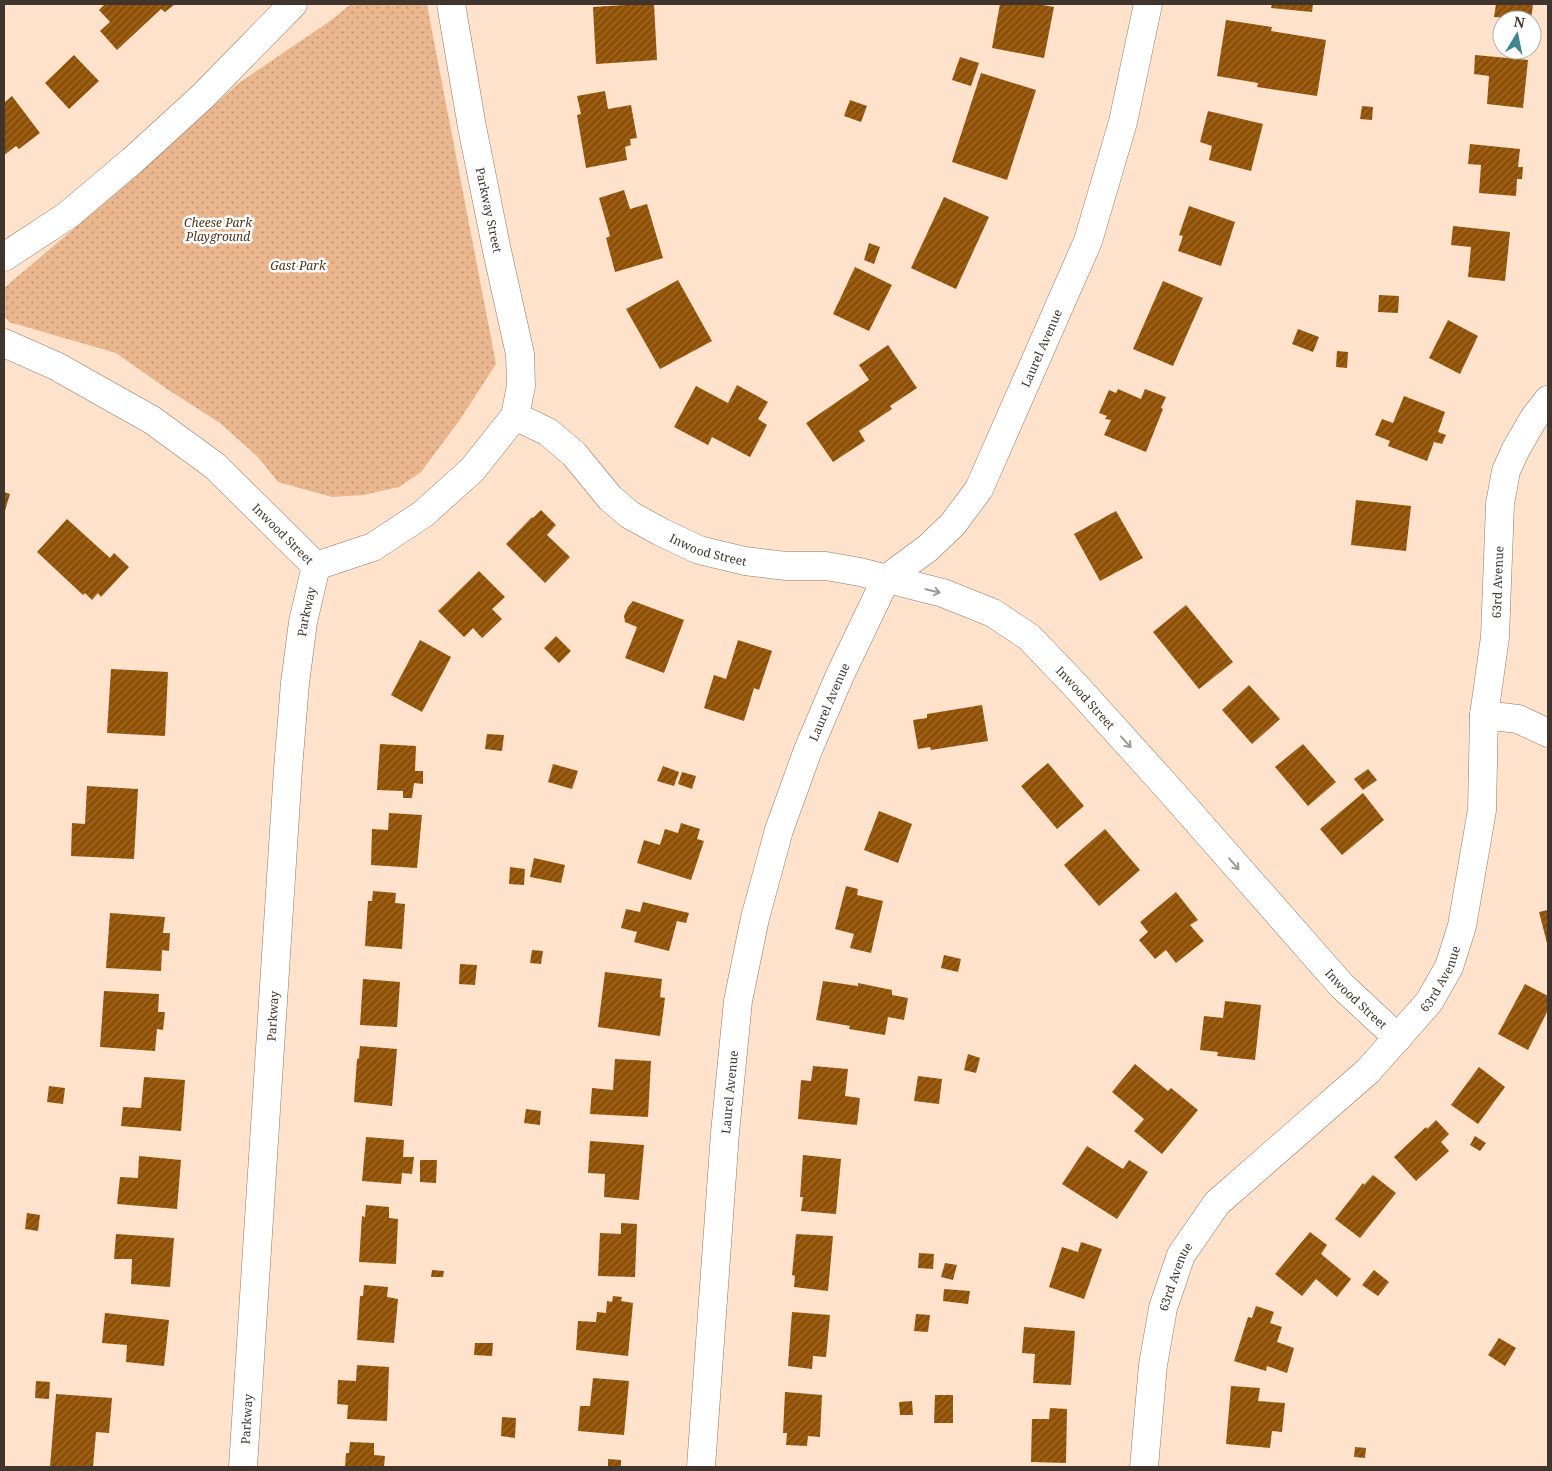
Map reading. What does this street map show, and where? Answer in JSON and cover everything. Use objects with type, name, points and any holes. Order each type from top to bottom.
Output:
[{"type":"street","points":[[4,257],[68,215],[133,160],[203,96],[293,4]]},
{"type":"street","name":"Parkway Street","points":[[451,4],[474,137],[520,354],[521,386],[515,416]]},
{"type":"street","name":"Laurel Avenue","points":[[701,1467],[725,1133],[738,1001],[751,936],[780,830],[808,750],[840,676],[886,579],[928,548],[953,524],[979,489],[1088,240],[1123,122],[1148,4]]},
{"type":"street","name":"Inwood Street","points":[[4,343],[56,366],[152,420],[215,466],[316,566],[374,547],[423,514],[472,470],[515,416],[548,432],[574,454],[610,498],[630,515],[699,550],[745,561],[786,566],[826,566],[860,572],[942,593],[993,613],[1029,637],[1168,788],[1342,986],[1398,1038]]},
{"type":"street","name":"63rd Avenue","points":[[1144,1467],[1153,1365],[1164,1308],[1181,1255],[1217,1203],[1365,1074],[1429,1002],[1449,967],[1462,926],[1482,810],[1484,715],[1495,637],[1500,504],[1506,471],[1520,441],[1548,400]]},
{"type":"street","name":"Parkway","points":[[243,1467],[288,768],[295,683],[302,630],[316,566]]},
{"type":"street","points":[[1484,715],[1518,719],[1548,733]]},
{"type":"green space","name":"Gast Park","points":[[351,4],[427,5],[496,364],[459,421],[421,472],[399,487],[363,495],[332,497],[278,482],[258,457],[220,423],[116,353],[9,322],[4,315],[4,288],[95,211],[239,83],[330,21]]},
{"type":"building","points":[[105,4],[175,4],[165,12],[161,9],[117,50],[100,31],[110,22],[99,10]]},
{"type":"building","points":[[654,4],[657,60],[596,64],[593,7]]},
{"type":"building","points":[[1000,4],[1037,4],[1054,7],[1044,58],[992,48]]},
{"type":"building","points":[[1272,4],[1313,4],[1312,12],[1271,8]]},
{"type":"building","points":[[1496,4],[1533,4],[1532,10],[1495,10]]},
{"type":"building","points":[[1226,20],[1272,27],[1271,31],[1326,40],[1317,96],[1257,87],[1258,83],[1217,76]]},
{"type":"building","points":[[74,55],[99,81],[69,109],[45,83]]},
{"type":"building","points":[[1475,55],[1492,57],[1492,60],[1528,60],[1523,108],[1487,104],[1489,76],[1474,74]]},
{"type":"building","points":[[960,57],[979,63],[971,86],[952,80]]},
{"type":"building","points":[[981,73],[1036,90],[1007,180],[952,162]]},
{"type":"building","points":[[605,91],[608,109],[631,105],[637,138],[630,139],[631,145],[625,147],[627,160],[586,168],[577,115],[581,114],[577,96]]},
{"type":"building","points":[[12,96],[40,133],[19,149],[16,146],[4,155],[4,103]]},
{"type":"building","points":[[850,100],[867,106],[861,122],[844,116]]},
{"type":"building","points":[[1362,106],[1373,107],[1372,120],[1360,119]]},
{"type":"building","points":[[1208,111],[1263,124],[1251,171],[1209,160],[1212,146],[1200,142]]},
{"type":"building","points":[[1470,144],[1520,149],[1518,167],[1523,167],[1522,179],[1517,179],[1516,196],[1479,193],[1481,165],[1468,164]]},
{"type":"building","points":[[624,190],[630,209],[647,204],[663,258],[615,272],[606,238],[610,236],[599,198]]},
{"type":"building","points":[[944,197],[989,217],[956,289],[911,268]]},
{"type":"building","points":[[1189,206],[1235,222],[1221,266],[1178,251],[1183,236],[1179,235]]},
{"type":"building","points":[[1453,226],[1510,232],[1505,281],[1468,277],[1471,247],[1451,245]]},
{"type":"building","points":[[869,243],[880,247],[874,264],[864,260]]},
{"type":"building","points":[[855,267],[892,285],[869,331],[833,314]]},
{"type":"building","points":[[678,280],[712,341],[660,369],[626,309]]},
{"type":"building","points":[[1163,281],[1203,298],[1173,366],[1133,349]]},
{"type":"building","points":[[1379,295],[1399,296],[1398,313],[1378,312]]},
{"type":"building","points":[[1448,320],[1478,336],[1460,374],[1429,358]]},
{"type":"building","points":[[1298,329],[1319,337],[1313,352],[1292,344]]},
{"type":"building","points":[[888,345],[917,388],[890,406],[892,409],[859,431],[865,441],[833,462],[806,423],[869,380],[859,365]]},
{"type":"building","points":[[1337,351],[1348,352],[1347,368],[1336,367]]},
{"type":"building","points":[[737,385],[768,402],[758,419],[767,425],[750,457],[712,437],[708,445],[674,427],[696,386],[728,403]]},
{"type":"building","points":[[1118,389],[1141,399],[1145,389],[1166,397],[1146,452],[1104,435],[1111,420],[1105,419],[1107,416],[1099,413],[1109,390],[1116,393]]},
{"type":"building","points":[[1404,396],[1445,412],[1438,432],[1446,435],[1442,444],[1434,442],[1427,461],[1388,446],[1390,441],[1375,435],[1382,419],[1393,423]]},
{"type":"building","points":[[4,492],[10,494],[4,514]]},
{"type":"building","points":[[1356,500],[1411,506],[1406,551],[1351,545]]},
{"type":"building","points":[[541,510],[556,525],[547,535],[570,557],[545,583],[506,544]]},
{"type":"building","points":[[1116,511],[1143,558],[1100,581],[1074,534]]},
{"type":"building","points":[[67,519],[110,558],[114,553],[129,567],[101,597],[98,593],[92,600],[85,593],[83,595],[37,552]]},
{"type":"building","points":[[479,571],[505,597],[492,609],[502,619],[482,638],[473,628],[464,637],[438,611]]},
{"type":"building","points":[[633,601],[684,620],[664,673],[625,658],[637,627],[625,622],[624,616]]},
{"type":"building","points":[[1186,605],[1233,662],[1199,689],[1153,632]]},
{"type":"building","points":[[556,636],[571,651],[559,663],[544,648]]},
{"type":"building","points":[[420,640],[451,657],[422,712],[391,695]]},
{"type":"building","points":[[738,640],[772,651],[759,690],[754,688],[744,721],[704,708],[714,675],[726,679]]},
{"type":"building","points":[[111,669],[168,672],[165,736],[107,733]]},
{"type":"building","points":[[1249,685],[1280,719],[1252,744],[1222,710]]},
{"type":"building","points":[[982,705],[988,741],[931,750],[930,747],[918,749],[913,720],[927,718],[927,714]]},
{"type":"building","points":[[487,734],[504,735],[502,751],[485,749]]},
{"type":"building","points":[[380,744],[416,746],[415,771],[423,771],[423,784],[414,783],[412,798],[403,798],[403,791],[377,790]]},
{"type":"building","points":[[1303,744],[1336,782],[1308,806],[1275,767]]},
{"type":"building","points":[[1048,763],[1084,806],[1057,829],[1021,786]]},
{"type":"building","points":[[553,764],[578,771],[572,789],[548,782]]},
{"type":"building","points":[[663,766],[679,772],[674,786],[657,781]]},
{"type":"building","points":[[1368,769],[1377,780],[1363,790],[1354,779]]},
{"type":"building","points":[[682,772],[696,776],[692,789],[678,784]]},
{"type":"building","points":[[87,786],[138,789],[134,859],[71,856],[72,823],[85,824]]},
{"type":"building","points":[[1363,793],[1384,820],[1342,855],[1320,829]]},
{"type":"building","points":[[879,811],[912,824],[898,863],[864,850]]},
{"type":"building","points":[[389,813],[422,815],[417,868],[371,865],[372,829],[388,830]]},
{"type":"building","points":[[681,823],[700,829],[697,839],[704,841],[691,880],[637,863],[644,840],[660,845],[665,829],[678,833]]},
{"type":"building","points":[[1105,829],[1140,870],[1099,906],[1064,865]]},
{"type":"building","points":[[534,858],[565,865],[561,883],[530,877]]},
{"type":"building","points":[[510,867],[525,869],[524,885],[509,884]]},
{"type":"building","points":[[846,886],[858,889],[857,895],[883,901],[871,953],[850,948],[854,934],[835,929]]},
{"type":"building","points":[[373,891],[396,893],[395,903],[405,904],[402,949],[365,946],[368,901],[372,901]]},
{"type":"building","points":[[1176,892],[1198,920],[1190,925],[1204,941],[1176,963],[1166,950],[1155,959],[1139,940],[1148,932],[1140,922]]},
{"type":"building","points":[[643,902],[689,913],[686,923],[677,921],[669,951],[634,942],[637,932],[621,928],[626,909],[640,912]]},
{"type":"building","points":[[1548,910],[1548,947],[1539,912]]},
{"type":"building","points":[[110,913],[165,917],[163,933],[170,933],[169,951],[162,950],[161,971],[106,968]]},
{"type":"building","points":[[532,950],[543,951],[541,964],[530,963]]},
{"type":"building","points":[[944,955],[961,959],[958,972],[941,968]]},
{"type":"building","points":[[460,964],[477,965],[475,985],[459,984]]},
{"type":"building","points":[[605,972],[662,979],[660,997],[665,998],[660,1036],[598,1027]]},
{"type":"building","points":[[363,979],[400,982],[397,1027],[360,1025]]},
{"type":"building","points":[[823,981],[858,986],[858,983],[892,990],[892,995],[908,998],[904,1020],[888,1017],[885,1035],[849,1029],[850,1026],[816,1020]]},
{"type":"building","points":[[1525,984],[1548,996],[1548,1010],[1528,1050],[1498,1034]]},
{"type":"building","points":[[104,991],[159,994],[158,1012],[165,1012],[163,1030],[157,1029],[155,1051],[100,1047]]},
{"type":"building","points":[[1225,1001],[1261,1005],[1255,1060],[1217,1056],[1218,1052],[1200,1050],[1204,1016],[1223,1018]]},
{"type":"building","points":[[360,1046],[397,1049],[392,1106],[354,1102],[357,1059],[359,1058]]},
{"type":"building","points":[[968,1054],[980,1058],[976,1073],[964,1070]]},
{"type":"building","points":[[615,1059],[651,1061],[648,1117],[590,1114],[592,1088],[613,1090]]},
{"type":"building","points":[[1135,1064],[1168,1091],[1171,1088],[1198,1110],[1162,1154],[1134,1131],[1144,1119],[1112,1092]]},
{"type":"building","points":[[813,1066],[848,1069],[845,1096],[860,1098],[857,1125],[798,1119],[801,1080],[811,1081]]},
{"type":"building","points":[[1479,1067],[1505,1087],[1478,1124],[1451,1105]]},
{"type":"building","points":[[918,1076],[942,1079],[939,1104],[914,1101]]},
{"type":"building","points":[[144,1077],[185,1080],[181,1131],[121,1126],[123,1107],[141,1108]]},
{"type":"building","points":[[49,1086],[65,1088],[63,1104],[47,1102]]},
{"type":"building","points":[[526,1109],[541,1111],[540,1125],[524,1123]]},
{"type":"building","points":[[1436,1120],[1449,1134],[1441,1142],[1449,1151],[1416,1181],[1394,1157]]},
{"type":"building","points":[[1475,1136],[1486,1143],[1480,1151],[1470,1145]]},
{"type":"building","points":[[366,1137],[404,1140],[403,1157],[414,1157],[412,1174],[402,1173],[401,1184],[362,1181]]},
{"type":"building","points":[[590,1141],[644,1145],[639,1200],[604,1197],[605,1174],[588,1173]]},
{"type":"building","points":[[1087,1146],[1123,1169],[1129,1160],[1148,1172],[1117,1219],[1062,1184]]},
{"type":"building","points":[[803,1155],[841,1159],[836,1214],[801,1211]]},
{"type":"building","points":[[139,1156],[181,1160],[177,1209],[117,1204],[120,1177],[138,1178]]},
{"type":"building","points":[[420,1160],[437,1160],[436,1183],[420,1182]]},
{"type":"building","points":[[1373,1175],[1396,1193],[1360,1238],[1335,1219],[1363,1183],[1364,1185]]},
{"type":"building","points":[[366,1205],[389,1207],[389,1218],[398,1219],[396,1264],[359,1262],[362,1216],[365,1217]]},
{"type":"building","points":[[27,1213],[40,1215],[38,1231],[25,1229]]},
{"type":"building","points":[[621,1223],[637,1224],[635,1277],[598,1276],[600,1233],[621,1234]]},
{"type":"building","points":[[1310,1232],[1327,1245],[1321,1254],[1351,1279],[1337,1297],[1316,1279],[1302,1296],[1275,1274]]},
{"type":"building","points":[[116,1234],[174,1238],[170,1287],[131,1284],[132,1259],[114,1259]]},
{"type":"building","points":[[796,1234],[833,1236],[828,1291],[794,1287],[795,1276],[792,1275]]},
{"type":"building","points":[[1081,1242],[1102,1249],[1084,1299],[1049,1287],[1062,1247],[1078,1252]]},
{"type":"building","points":[[919,1253],[934,1254],[933,1269],[918,1268]]},
{"type":"building","points":[[945,1263],[957,1265],[953,1280],[941,1277]]},
{"type":"building","points":[[432,1270],[444,1271],[443,1277],[431,1277]]},
{"type":"building","points":[[1374,1270],[1389,1282],[1378,1296],[1362,1285]]},
{"type":"building","points":[[364,1285],[388,1287],[387,1297],[398,1299],[394,1343],[357,1340],[360,1296],[363,1296]]},
{"type":"building","points":[[944,1289],[970,1291],[968,1304],[943,1301]]},
{"type":"building","points":[[613,1296],[622,1297],[621,1301],[633,1303],[628,1356],[576,1350],[578,1321],[596,1322],[597,1312],[606,1313],[607,1301],[612,1302]]},
{"type":"building","points":[[1256,1306],[1274,1312],[1270,1323],[1282,1327],[1277,1342],[1294,1348],[1287,1373],[1267,1366],[1266,1371],[1234,1361],[1248,1317],[1252,1318]]},
{"type":"building","points":[[792,1312],[830,1315],[826,1357],[813,1356],[812,1369],[788,1366]]},
{"type":"building","points":[[105,1313],[169,1320],[164,1366],[126,1362],[127,1345],[102,1343]]},
{"type":"building","points":[[916,1314],[930,1315],[928,1332],[914,1331]]},
{"type":"building","points":[[1024,1327],[1075,1331],[1071,1385],[1033,1383],[1035,1354],[1022,1353]]},
{"type":"building","points":[[1499,1338],[1516,1348],[1505,1366],[1488,1355]]},
{"type":"building","points":[[475,1343],[493,1343],[492,1356],[474,1355]]},
{"type":"building","points":[[357,1365],[389,1367],[387,1421],[347,1419],[348,1405],[337,1404],[338,1380],[356,1381]]},
{"type":"building","points":[[593,1378],[629,1381],[624,1435],[578,1431],[580,1406],[590,1406]]},
{"type":"building","points":[[36,1381],[50,1382],[49,1399],[35,1398]]},
{"type":"building","points":[[1231,1386],[1260,1388],[1258,1401],[1285,1403],[1282,1432],[1272,1431],[1270,1448],[1226,1444]]},
{"type":"building","points":[[785,1392],[822,1395],[820,1437],[808,1436],[807,1446],[786,1445],[787,1433],[783,1433]]},
{"type":"building","points":[[56,1394],[112,1398],[109,1433],[96,1432],[93,1467],[50,1467]]},
{"type":"building","points":[[935,1395],[953,1395],[953,1423],[934,1423]]},
{"type":"building","points":[[912,1401],[913,1415],[900,1415],[899,1402]]},
{"type":"building","points":[[1050,1408],[1067,1409],[1066,1463],[1031,1462],[1032,1419],[1049,1419]]},
{"type":"building","points":[[502,1417],[516,1418],[515,1438],[501,1436]]},
{"type":"building","points":[[350,1442],[374,1443],[374,1455],[385,1456],[384,1467],[345,1467],[346,1453],[349,1453]]},
{"type":"building","points":[[1355,1447],[1366,1448],[1365,1458],[1354,1457]]},
{"type":"building","points":[[608,1459],[621,1460],[621,1467],[608,1467]]},
{"type":"park label","name":"Cheese Park Playground","points":[[218,229]]}]
